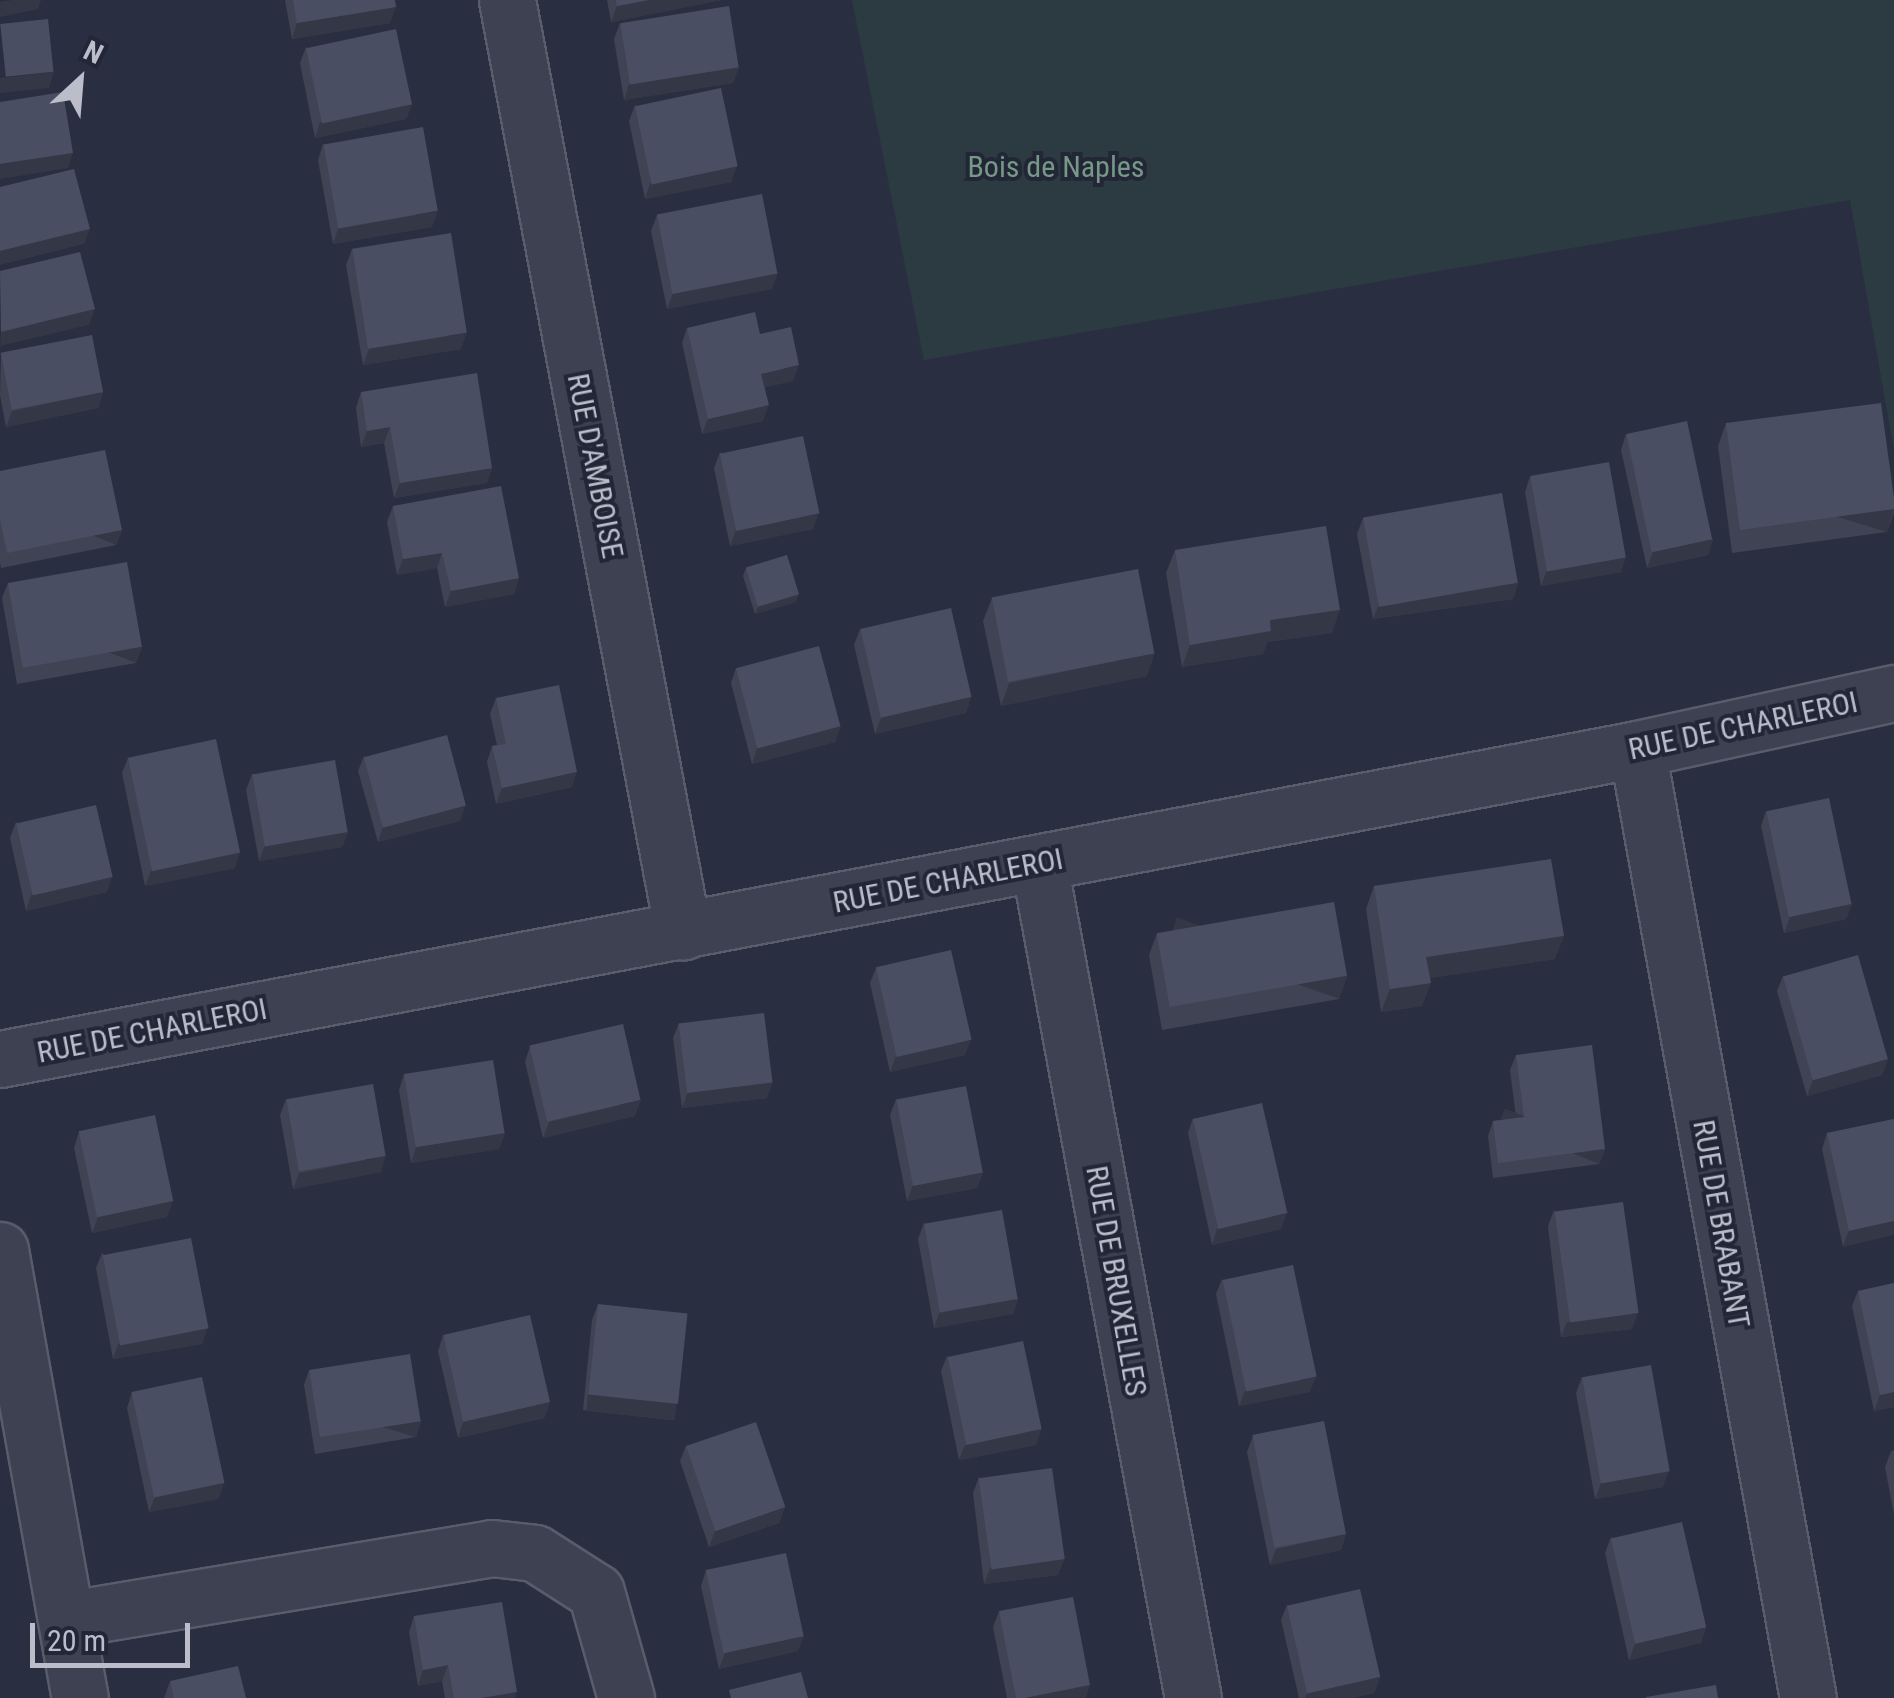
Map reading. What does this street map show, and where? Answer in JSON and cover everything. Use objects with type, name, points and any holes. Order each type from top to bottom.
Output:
[{"type":"street","name":"RUE D'AMBOISE","points":[[506,0],[683,932]]},
{"type":"street","name":"RUE DE CHARLEROI","points":[[0,1059],[1637,749],[1894,693]]},
{"type":"street","name":"RUE DE BRABANT","points":[[1637,749],[1808,1698]]},
{"type":"street","name":"RUE DE BRUXELLES","points":[[1039,864],[1193,1698]]},
{"type":"street","points":[[0,1250],[69,1619],[80,1698]]},
{"type":"street","points":[[69,1619],[492,1548],[535,1552],[596,1592],[626,1698]]},
{"type":"green space","name":"Bois de Naples","points":[[852,0],[1894,0],[1894,451],[1850,200],[924,360]]},
{"type":"building","points":[[293,0],[395,0],[396,7],[297,23]]},
{"type":"building","points":[[616,0],[649,0],[617,6]]},
{"type":"building","points":[[729,6],[739,67],[630,84],[620,23]]},
{"type":"building","points":[[48,19],[54,72],[6,77],[0,24]]},
{"type":"building","points":[[396,29],[412,104],[322,123],[306,48]]},
{"type":"building","points":[[721,88],[738,166],[652,185],[635,106]]},
{"type":"building","points":[[63,92],[73,153],[0,164],[0,102]]},
{"type":"building","points":[[423,127],[438,211],[338,228],[324,145]]},
{"type":"building","points":[[74,169],[90,229],[0,251],[0,187]]},
{"type":"building","points":[[762,194],[777,274],[672,294],[657,214]]},
{"type":"building","points":[[451,233],[467,333],[368,348],[352,249]]},
{"type":"building","points":[[80,252],[95,309],[1,332],[0,271]]},
{"type":"building","points":[[755,312],[760,334],[791,327],[799,365],[761,374],[769,405],[708,419],[687,328]]},
{"type":"building","points":[[92,335],[103,392],[12,410],[1,353]]},
{"type":"building","points":[[477,373],[492,468],[400,483],[390,427],[367,431],[361,392]]},
{"type":"building","points":[[1881,403],[1894,509],[1740,530],[1726,423]]},
{"type":"building","points":[[1687,421],[1712,539],[1652,552],[1626,434]]},
{"type":"building","points":[[803,436],[819,513],[736,531],[720,454]]},
{"type":"building","points":[[105,450],[122,530],[7,553],[0,519],[0,471]]},
{"type":"building","points":[[1609,462],[1626,558],[1547,571],[1530,476]]},
{"type":"building","points":[[501,486],[519,578],[451,591],[442,553],[403,559],[393,506]]},
{"type":"building","points":[[1502,493],[1518,583],[1379,607],[1363,517]]},
{"type":"building","points":[[1326,526],[1340,610],[1270,620],[1271,631],[1190,645],[1175,550]]},
{"type":"building","points":[[787,555],[799,594],[758,607],[746,568]]},
{"type":"building","points":[[127,562],[142,647],[23,668],[8,583]]},
{"type":"building","points":[[1138,569],[1154,653],[1008,682],[992,597]]},
{"type":"building","points":[[951,608],[971,697],[881,718],[860,629]]},
{"type":"building","points":[[819,646],[840,726],[757,748],[736,668]]},
{"type":"building","points":[[559,685],[577,772],[502,788],[492,746],[506,744],[496,698]]},
{"type":"building","points":[[447,735],[466,806],[383,828],[364,757]]},
{"type":"building","points":[[216,739],[240,852],[152,871],[128,758]]},
{"type":"building","points":[[335,760],[348,832],[265,846],[252,775]]},
{"type":"building","points":[[1829,798],[1851,904],[1789,917],[1766,811]]},
{"type":"building","points":[[96,805],[113,877],[33,896],[16,823]]},
{"type":"building","points":[[1551,859],[1564,936],[1426,957],[1431,983],[1390,989],[1374,886]]},
{"type":"building","points":[[1334,902],[1347,976],[1170,1007],[1157,933]]},
{"type":"building","points":[[951,950],[972,1040],[897,1057],[876,967]]},
{"type":"building","points":[[1858,955],[1888,1059],[1813,1080],[1783,976]]},
{"type":"building","points":[[764,1013],[773,1082],[687,1093],[679,1023]]},
{"type":"building","points":[[623,1024],[641,1100],[547,1122],[529,1046]]},
{"type":"building","points":[[1592,1045],[1605,1149],[1498,1163],[1493,1121],[1524,1117],[1516,1055]]},
{"type":"building","points":[[493,1060],[505,1133],[416,1147],[404,1074]]},
{"type":"building","points":[[373,1084],[386,1156],[299,1171],[286,1099]]},
{"type":"building","points":[[966,1086],[983,1172],[913,1186],[896,1100]]},
{"type":"building","points":[[1262,1103],[1287,1213],[1218,1229],[1193,1119]]},
{"type":"building","points":[[155,1115],[173,1201],[97,1217],[79,1131]]},
{"type":"building","points":[[1894,1119],[1894,1221],[1849,1231],[1827,1133]]},
{"type":"building","points":[[1623,1202],[1639,1313],[1570,1323],[1555,1212]]},
{"type":"building","points":[[1002,1210],[1018,1299],[940,1312],[924,1224]]},
{"type":"building","points":[[191,1238],[209,1328],[120,1345],[103,1255]]},
{"type":"building","points":[[1293,1265],[1317,1377],[1246,1391],[1223,1280]]},
{"type":"building","points":[[1894,1283],[1894,1392],[1880,1395],[1858,1291]]},
{"type":"building","points":[[598,1304],[688,1313],[678,1404],[588,1395]]},
{"type":"building","points":[[530,1315],[550,1402],[463,1422],[443,1335]]},
{"type":"building","points":[[1023,1341],[1042,1429],[966,1445],[948,1357]]},
{"type":"building","points":[[410,1354],[421,1421],[320,1437],[309,1370]]},
{"type":"building","points":[[1651,1365],[1670,1471],[1601,1484],[1582,1377]]},
{"type":"building","points":[[202,1377],[224,1483],[154,1498],[132,1392]]},
{"type":"building","points":[[1324,1421],[1346,1534],[1274,1548],[1252,1435]]},
{"type":"building","points":[[756,1422],[785,1507],[715,1531],[686,1446]]},
{"type":"building","points":[[1052,1468],[1065,1559],[992,1569],[979,1478]]},
{"type":"building","points":[[1682,1522],[1706,1627],[1635,1644],[1611,1538]]},
{"type":"building","points":[[786,1553],[804,1636],[723,1653],[706,1570]]},
{"type":"building","points":[[1360,1589],[1380,1677],[1307,1694],[1287,1606]]},
{"type":"building","points":[[1073,1597],[1090,1685],[1016,1698],[999,1611]]},
{"type":"building","points":[[502,1602],[517,1692],[454,1698],[448,1665],[423,1670],[414,1616]]},
{"type":"building","points":[[238,1666],[246,1698],[174,1698],[170,1681]]},
{"type":"building","points":[[801,1672],[808,1698],[731,1698],[729,1690]]},
{"type":"building","points":[[1716,1685],[1718,1698],[1646,1698],[1646,1697]]}]
